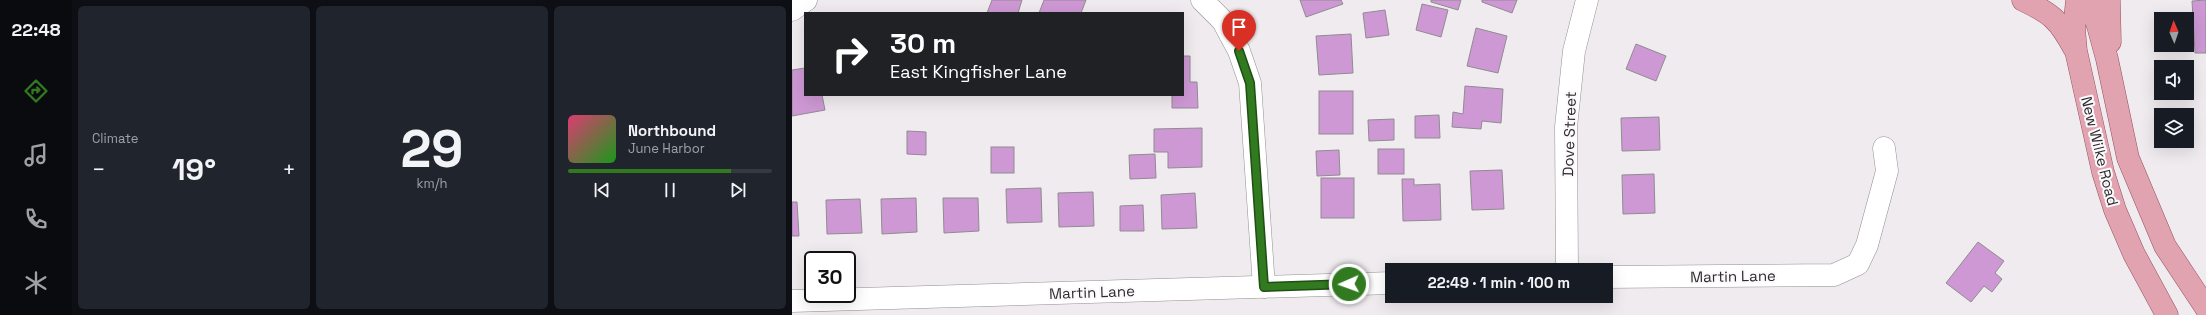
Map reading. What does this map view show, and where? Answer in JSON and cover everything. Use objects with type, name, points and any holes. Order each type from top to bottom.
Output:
[{"type":"main road","points":[[2023,0],[2046,11],[2061,25],[2076,52]]},
{"type":"main road","name":"New Wilke Road","points":[[2077,0],[2074,28],[2076,52],[2103,172],[2116,210],[2134,254],[2167,315]]},
{"type":"main road","points":[[2088,0],[2098,26],[2107,58]]},
{"type":"main road","name":"New Wilke Road","points":[[2110,0],[2110,45],[2107,58],[2128,158],[2165,246],[2206,308]]},
{"type":"street","points":[[792,10],[806,0]]},
{"type":"street","points":[[1202,0],[1223,21],[1239,51],[1250,83],[1264,287]]},
{"type":"street","name":"Dove Street","points":[[1567,263],[1566,127],[1574,51],[1587,0]]},
{"type":"street","name":"Martin Lane","points":[[1613,277],[1834,275],[1858,264],[1867,244],[1887,171],[1884,148]]},
{"type":"street","name":"Martin Lane","points":[[792,301],[1385,283]]},
{"type":"building","points":[[992,0],[1022,0],[1018,12],[987,12]]},
{"type":"building","points":[[1044,0],[1086,0],[1081,12],[1039,12]]},
{"type":"building","points":[[1300,0],[1341,0],[1343,4],[1306,17]]},
{"type":"building","points":[[1431,0],[1461,0],[1458,10],[1431,2]]},
{"type":"building","points":[[1482,0],[1517,0],[1512,13],[1482,2]]},
{"type":"building","points":[[2206,0],[2206,53],[2195,53],[2194,12],[2193,12],[2192,1]]},
{"type":"building","points":[[1422,4],[1448,10],[1441,37],[1416,30]]},
{"type":"building","points":[[1385,10],[1389,35],[1366,38],[1363,13]]},
{"type":"building","points":[[1476,28],[1507,36],[1498,73],[1467,66]]},
{"type":"building","points":[[1351,34],[1353,73],[1319,75],[1316,36]]},
{"type":"building","points":[[1636,44],[1666,56],[1656,81],[1626,69]]},
{"type":"building","points":[[1184,56],[1190,56],[1190,82],[1197,82],[1198,108],[1172,108],[1172,96],[1184,96]]},
{"type":"building","points":[[804,68],[804,96],[822,96],[825,110],[792,116],[792,70]]},
{"type":"building","points":[[1465,86],[1503,89],[1501,123],[1482,121],[1481,129],[1452,127],[1453,112],[1463,114]]},
{"type":"building","points":[[1319,91],[1353,91],[1353,134],[1319,134]]},
{"type":"building","points":[[1439,115],[1440,138],[1415,138],[1415,116]]},
{"type":"building","points":[[1659,117],[1660,150],[1622,151],[1621,118]]},
{"type":"building","points":[[1394,119],[1394,140],[1369,141],[1368,120]]},
{"type":"building","points":[[1202,128],[1202,167],[1168,168],[1168,152],[1154,152],[1154,129]]},
{"type":"building","points":[[907,131],[926,132],[926,155],[907,154]]},
{"type":"building","points":[[991,147],[1014,147],[1014,173],[991,173]]},
{"type":"building","points":[[1378,149],[1404,149],[1404,174],[1378,174]]},
{"type":"building","points":[[1339,150],[1340,175],[1317,176],[1316,151]]},
{"type":"building","points":[[1155,154],[1156,178],[1130,179],[1129,155]]},
{"type":"building","points":[[1502,170],[1504,209],[1472,210],[1470,171]]},
{"type":"building","points":[[1654,174],[1655,213],[1623,214],[1622,175]]},
{"type":"building","points":[[1321,178],[1354,178],[1354,218],[1321,218]]},
{"type":"building","points":[[1402,179],[1414,179],[1414,185],[1440,184],[1441,220],[1403,221]]},
{"type":"building","points":[[1041,188],[1042,222],[1007,223],[1006,189]]},
{"type":"building","points":[[1093,192],[1094,226],[1059,227],[1058,193]]},
{"type":"building","points":[[1195,193],[1197,228],[1162,229],[1161,195]]},
{"type":"building","points":[[916,198],[917,232],[882,234],[881,199]]},
{"type":"building","points":[[943,198],[978,198],[979,231],[944,233]]},
{"type":"building","points":[[860,199],[862,233],[827,234],[826,200]]},
{"type":"building","points":[[792,202],[797,202],[799,236],[792,236]]},
{"type":"building","points":[[1143,205],[1144,231],[1120,231],[1120,206]]},
{"type":"building","points":[[1978,242],[2004,261],[1995,273],[2002,279],[1992,292],[1984,286],[1971,302],[1946,283]]},
{"type":"route","points":[[1239,51],[1250,83],[1264,287],[1349,284]]}]
